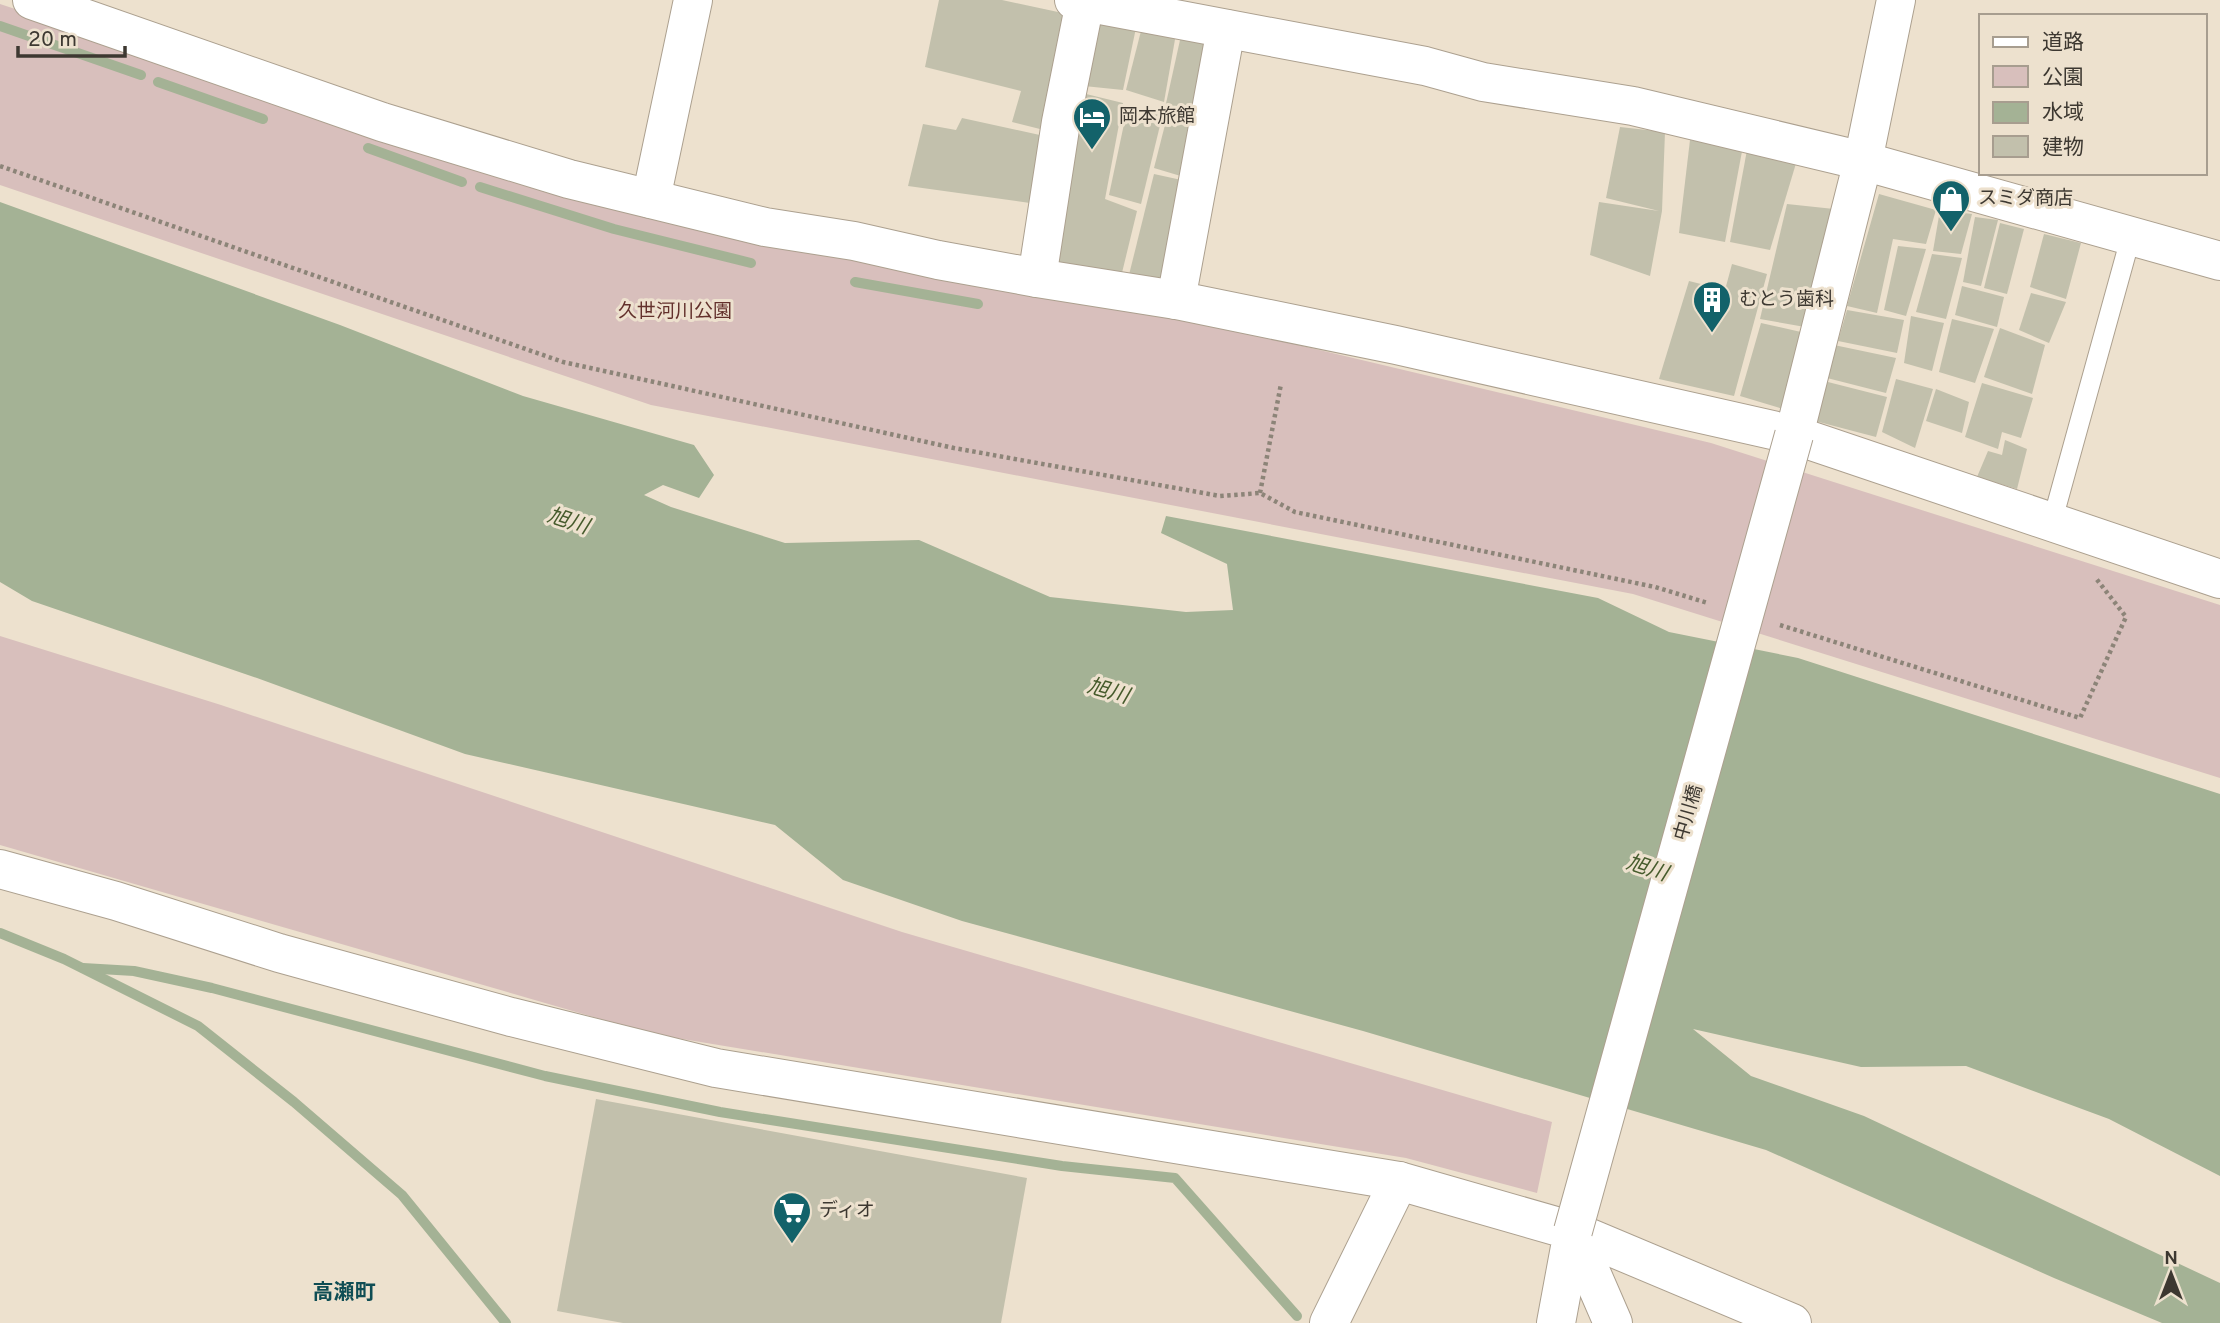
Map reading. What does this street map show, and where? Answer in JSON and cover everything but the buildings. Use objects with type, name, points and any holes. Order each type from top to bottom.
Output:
[{"type":"street","points":[[32,0],[382,122],[569,179],[765,227],[854,241],[1037,278],[1176,300],[1396,345],[1794,435],[2220,579]]},
{"type":"street","points":[[651,199],[693,0]]},
{"type":"street","name":"中川橋","points":[[1556,1323],[1573,1231],[1794,435],[1863,161],[1896,0]]},
{"type":"street","points":[[1037,278],[1080,1],[1219,19],[1425,66],[1483,82],[1633,106],[1863,161],[2220,261]]},
{"type":"street","points":[[1176,300],[1219,19]]},
{"type":"street","points":[[0,869],[116,901],[304,960],[511,1017],[716,1069],[1399,1181],[1573,1231],[1792,1323]]},
{"type":"street","points":[[1329,1323],[1399,1181]]},
{"type":"street","points":[[1573,1231],[1613,1323]]},
{"type":"lane","points":[[2052,522],[2131,236]]},
{"type":"path","points":[[0,166],[563,362],[954,448],[1220,496],[1260,493],[1295,512],[1656,587],[1709,603]]},
{"type":"path","points":[[1260,493],[1281,384]]},
{"type":"path","points":[[1775,624],[2080,718],[2126,617],[2090,570]]},
{"type":"green space","name":"久世河川公園","points":[[0,4],[529,179],[1147,309],[1711,443],[2220,605],[2220,778],[1633,594],[651,405],[0,185]]},
{"type":"green space","points":[[0,636],[221,705],[902,932],[1552,1122],[1537,1193],[1406,1158],[652,1034],[0,845]]},
{"type":"water","name":"旭川","points":[[0,202],[340,325],[523,396],[694,445],[714,475],[699,498],[663,485],[644,495],[671,507],[785,543],[919,540],[1050,597],[1186,612],[1233,610],[1227,564],[1161,533],[1166,516],[1598,598],[1669,632],[1798,658],[2220,794],[2220,1176],[2109,1119],[1966,1066],[1861,1067],[1693,1029],[1751,1076],[1864,1116],[2220,1283],[2220,1323],[2162,1323],[1766,1150],[1363,1031],[962,921],[843,880],[775,825],[465,754],[257,678],[32,601],[0,582]]},
{"type":"waterway","points":[[0,26],[141,75]]},
{"type":"waterway","points":[[158,82],[263,119]]},
{"type":"waterway","points":[[368,148],[462,182]]},
{"type":"waterway","points":[[480,187],[614,229],[751,263]]},
{"type":"waterway","points":[[855,282],[978,304]]},
{"type":"waterway","points":[[0,933],[64,959],[198,1026],[294,1102],[402,1195],[506,1323]]},
{"type":"waterway","points":[[83,968],[134,971],[212,988],[545,1076],[720,1112],[1062,1166],[1175,1178],[1297,1316]]},
{"type":"place","name":"岡本旅館","points":[[1092,151]]},
{"type":"place","name":"スミダ商店","points":[[1951,233]]},
{"type":"place","name":"むとう歯科","points":[[1712,334]]},
{"type":"place","name":"ディオ","points":[[792,1245]]},
{"type":"district","name":"高瀬町","points":[[344,1293]]}]
